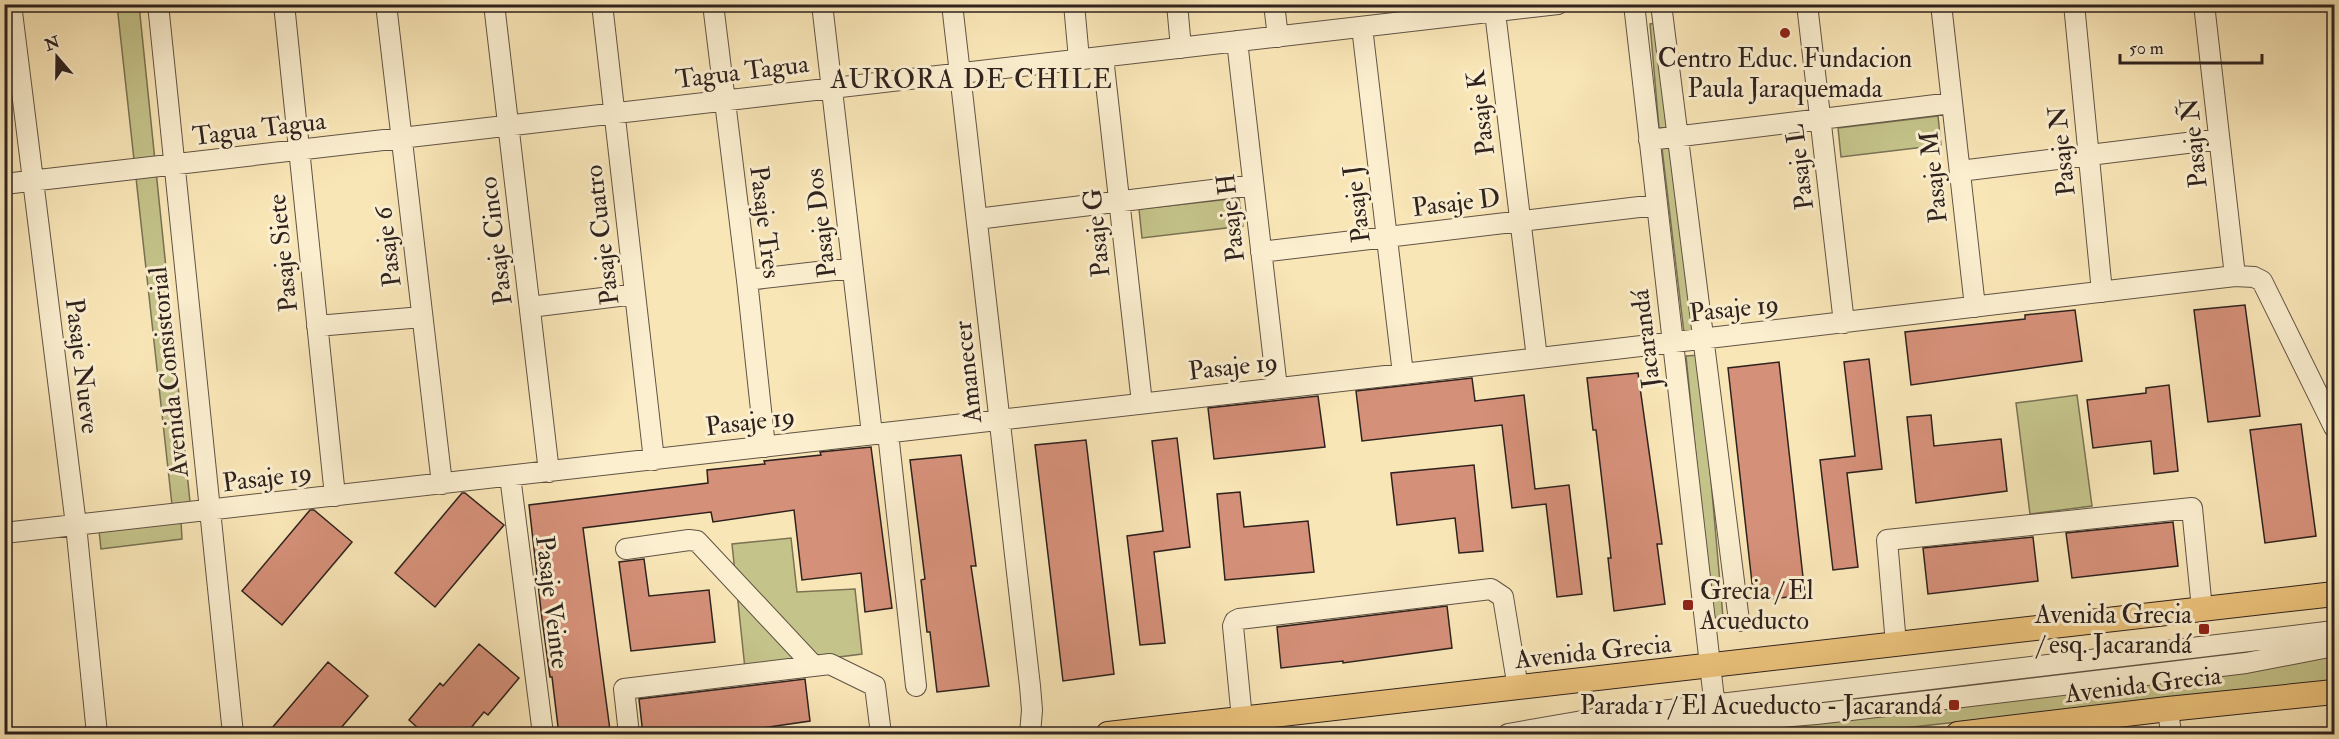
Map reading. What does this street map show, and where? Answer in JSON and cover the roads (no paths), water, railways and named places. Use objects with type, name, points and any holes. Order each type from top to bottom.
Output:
[{"type":"main road","name":"Avenida Grecia","points":[[1108,735],[2334,594]]},
{"type":"main road","name":"Avenida Grecia","points":[[1974,734],[2168,709],[2334,692]]},
{"type":"street","name":"Pasaje Nueve","points":[[11,4],[76,525],[97,735]]},
{"type":"street","name":"Avenida Consistorial","points":[[158,4],[232,735]]},
{"type":"street","name":"Pasaje Siete","points":[[284,4],[335,496]]},
{"type":"street","name":"Pasaje 6","points":[[386,4],[442,484]]},
{"type":"street","name":"Pasaje Cinco","points":[[494,4],[549,472]]},
{"type":"street","name":"Pasaje Cuatro","points":[[602,4],[654,460]]},
{"type":"street","name":"Pasaje Tres","points":[[712,4],[747,280],[765,447]]},
{"type":"street","name":"Pasaje Dos","points":[[822,4],[852,268],[880,434],[916,686]]},
{"type":"street","name":"Amanecer","points":[[952,4],[1030,686],[1032,710],[1030,735]]},
{"type":"street","points":[[1074,4],[1079,59]]},
{"type":"street","points":[[1177,4],[1181,48]]},
{"type":"street","points":[[1274,4],[1278,37]]},
{"type":"street","name":"Tagua Tagua","points":[[4,184],[1278,37],[1494,8],[1558,4]]},
{"type":"street","name":"Jacarandá","points":[[1634,4],[1716,721]]},
{"type":"street","points":[[1661,4],[1739,621]]},
{"type":"street","name":"Pasaje L","points":[[1807,4],[1844,323]]},
{"type":"street","name":"Pasaje M","points":[[1941,4],[1975,307]]},
{"type":"street","name":"Pasaje N","points":[[2074,4],[2102,292]]},
{"type":"street","name":"Pasaje Ñ","points":[[2204,4],[2235,276]]},
{"type":"street","name":"Pasaje K","points":[[1494,8],[1537,358]]},
{"type":"street","name":"Pasaje J","points":[[1362,27],[1402,374]]},
{"type":"street","name":"Pasaje H","points":[[1237,41],[1277,388]]},
{"type":"street","name":"Pasaje G","points":[[1103,57],[1142,403]]},
{"type":"street","points":[[1649,140],[1952,103]]},
{"type":"street","points":[[1960,171],[2220,139]]},
{"type":"street","points":[[977,219],[1253,185]]},
{"type":"street","name":"Pasaje D","points":[[1261,252],[1656,205]]},
{"type":"street","points":[[747,280],[852,268]]},
{"type":"street","name":"Pasaje 19","points":[[4,533],[1402,374],[2235,276],[2254,277],[2262,281],[2334,427]]},
{"type":"street","points":[[530,307],[635,294]]},
{"type":"street","points":[[317,326],[422,317]]},
{"type":"street","name":"Pasaje Veinte","points":[[510,476],[543,735]]},
{"type":"street","points":[[1896,644],[1887,540],[2192,508],[2202,609]]},
{"type":"street","points":[[626,549],[689,540],[697,541],[814,666]]},
{"type":"street","points":[[1242,719],[1233,626],[1239,619],[1491,589],[1503,597],[1518,688]]},
{"type":"street","points":[[1616,735],[2334,631]]},
{"type":"street","points":[[1508,735],[1594,719],[1716,721],[1926,702],[2246,663],[2334,646]]},
{"type":"street","points":[[629,735],[624,689],[830,664],[875,686],[880,735]]},
{"type":"street","points":[[2168,709],[2171,735]]},
{"type":"place","name":"Centro Educ. Fundacion Paula Jaraquemada","points":[[1785,33]]},
{"type":"place","name":"Grecia / El Acueducto","points":[[1688,605]]},
{"type":"place","name":"Avenida Grecia / esq. Jacarandá","points":[[2204,629]]},
{"type":"place","name":"Parada 1 / El Acueducto - Jacarandá","points":[[1954,705]]},
{"type":"district","name":"AURORA DE CHILE","points":[[972,79]]}]
